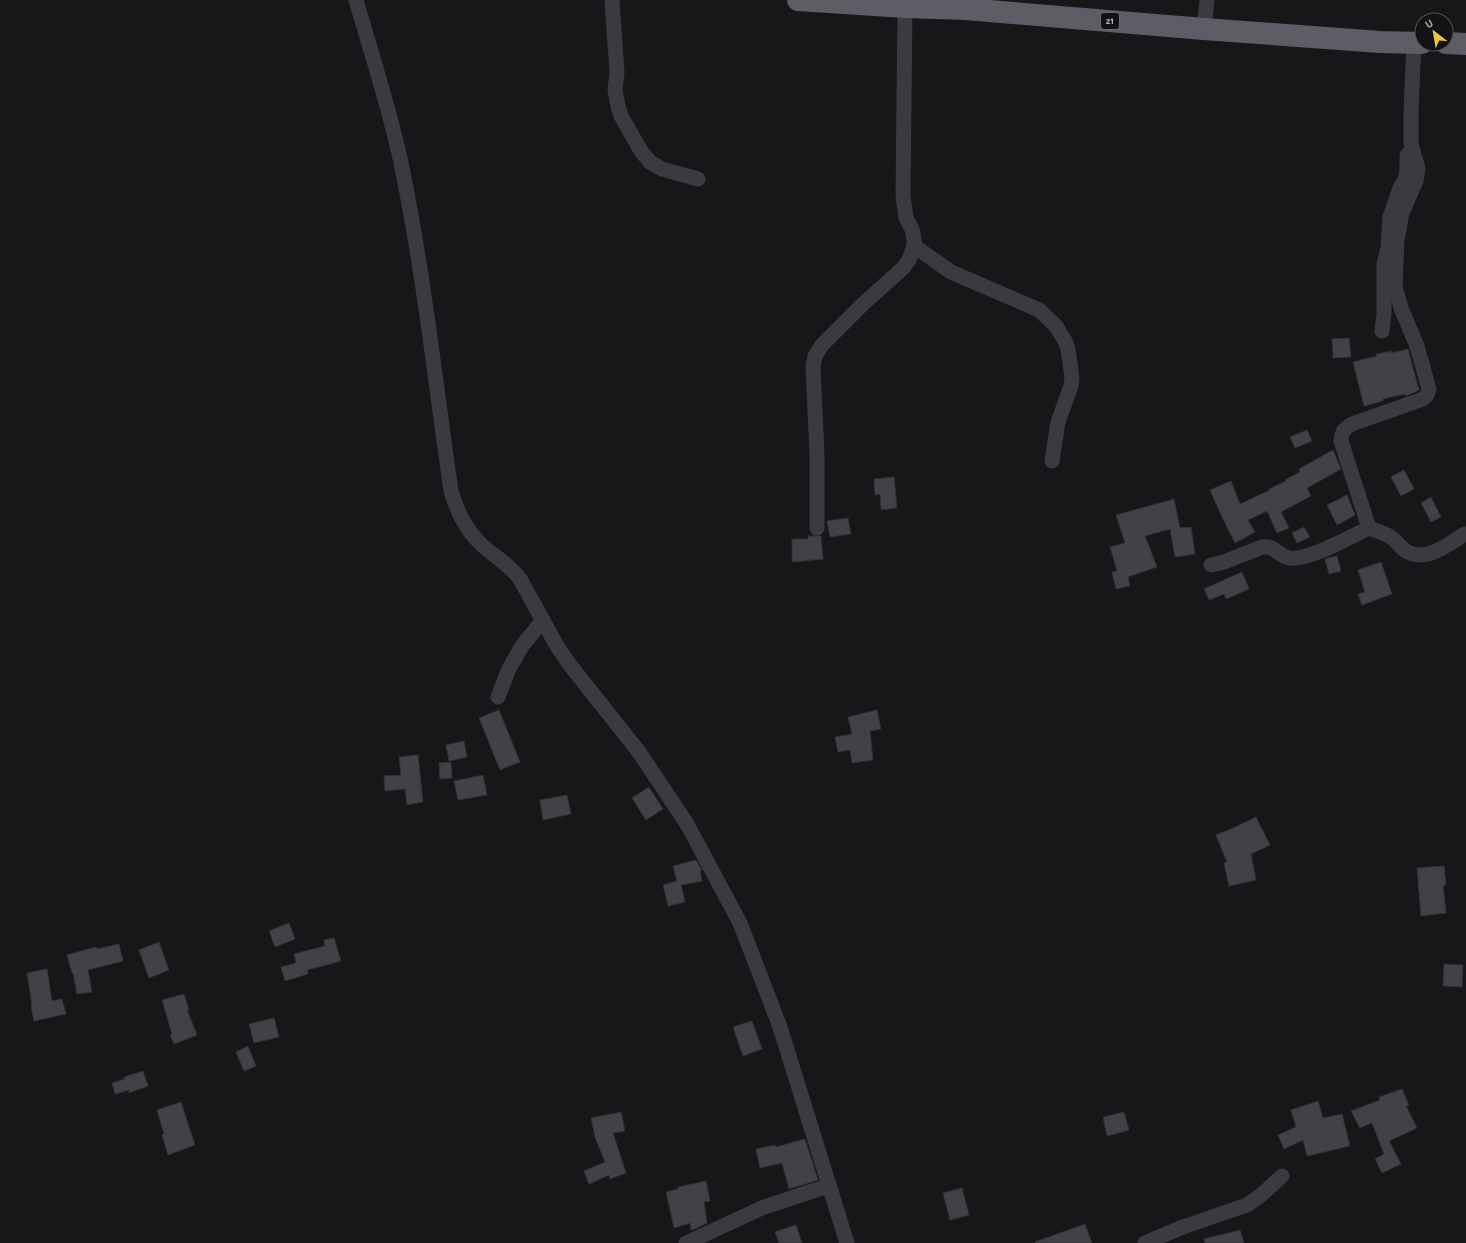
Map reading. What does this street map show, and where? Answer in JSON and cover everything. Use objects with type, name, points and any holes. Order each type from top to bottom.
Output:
[{"type":"highway","name":"21","points":[[798,0],[905,7],[965,4],[1204,29],[1414,43]]},
{"type":"highway","points":[[1454,43],[1466,44]]},
{"type":"street","points":[[356,0],[381,83],[400,157],[417,250],[451,491],[455,506],[470,533],[482,546],[515,572],[557,646],[570,665],[639,752],[688,824],[740,923],[780,1027],[846,1243]]},
{"type":"street","points":[[612,0],[617,72],[615,90],[621,116],[650,162],[662,169],[698,179]]},
{"type":"street","points":[[1204,29],[1207,0]]},
{"type":"street","points":[[818,528],[815,356],[822,345],[858,309],[903,268],[909,260],[914,246],[912,229],[906,218],[903,196],[905,7]]},
{"type":"street","points":[[1382,331],[1384,314],[1384,264],[1388,248],[1390,217],[1408,171],[1408,156],[1403,134],[1414,43]]},
{"type":"street","points":[[1369,528],[1341,441],[1342,432],[1345,428],[1352,424],[1423,399],[1427,395],[1429,389],[1395,286],[1397,240],[1402,213],[1416,181],[1418,168],[1411,144],[1414,43]]},
{"type":"street","points":[[914,246],[951,272],[1038,310],[1047,316],[1062,334],[1068,349],[1072,378],[1071,386],[1058,422],[1052,461]]},
{"type":"street","points":[[1211,564],[1224,562],[1262,546],[1268,546],[1288,558],[1304,557],[1369,528],[1392,538],[1404,550],[1415,555],[1435,552],[1465,534]]},
{"type":"street","points":[[498,697],[509,669],[522,646],[543,620]]},
{"type":"street","points":[[1144,1243],[1183,1227],[1248,1205],[1282,1176]]},
{"type":"street","points":[[686,1243],[764,1207],[828,1186]]},
{"type":"building","points":[[1349,338],[1351,357],[1333,358],[1332,339]]},
{"type":"building","points":[[1408,349],[1419,390],[1406,396],[1405,394],[1383,399],[1383,401],[1364,406],[1353,362],[1377,356],[1376,354],[1392,351],[1392,353]]},
{"type":"building","points":[[1307,430],[1312,441],[1295,448],[1290,437]]},
{"type":"building","points":[[1333,450],[1341,469],[1307,488],[1311,496],[1281,512],[1289,528],[1277,533],[1267,511],[1248,520],[1255,532],[1235,543],[1210,490],[1231,481],[1240,504],[1286,481],[1285,480],[1300,472],[1299,469]]},
{"type":"building","points":[[1404,470],[1414,489],[1401,496],[1391,477]]},
{"type":"building","points":[[894,477],[897,508],[881,510],[880,494],[875,495],[874,479]]},
{"type":"building","points":[[1347,495],[1355,515],[1337,525],[1327,505]]},
{"type":"building","points":[[1431,497],[1441,517],[1431,522],[1421,503]]},
{"type":"building","points":[[1174,499],[1180,528],[1191,527],[1195,554],[1175,557],[1170,529],[1145,536],[1157,567],[1128,577],[1130,586],[1116,589],[1112,572],[1117,571],[1110,547],[1125,543],[1116,515]]},
{"type":"building","points":[[848,518],[851,534],[830,537],[827,521]]},
{"type":"building","points":[[1304,527],[1310,537],[1297,543],[1292,533]]},
{"type":"building","points":[[808,536],[821,536],[823,559],[792,562],[792,539],[808,539]]},
{"type":"building","points":[[1337,556],[1341,571],[1329,574],[1325,559]]},
{"type":"building","points":[[1381,562],[1392,594],[1362,605],[1358,594],[1365,592],[1358,570]]},
{"type":"building","points":[[1242,572],[1249,589],[1226,599],[1224,594],[1209,600],[1204,589]]},
{"type":"building","points":[[499,710],[520,762],[500,770],[479,718]]},
{"type":"building","points":[[877,710],[881,729],[870,731],[873,760],[852,763],[850,750],[838,752],[835,737],[852,734],[848,717]]},
{"type":"building","points":[[464,741],[467,757],[449,761],[446,745]]},
{"type":"building","points":[[418,755],[423,802],[407,805],[405,789],[385,791],[384,776],[401,775],[399,757]]},
{"type":"building","points":[[451,762],[452,778],[440,779],[439,763]]},
{"type":"building","points":[[483,775],[487,795],[458,800],[454,781]]},
{"type":"building","points":[[649,787],[663,809],[646,820],[632,798]]},
{"type":"building","points":[[567,795],[571,814],[543,820],[540,800]]},
{"type":"building","points":[[1256,817],[1270,845],[1251,854],[1256,880],[1229,886],[1224,863],[1227,862],[1216,835]]},
{"type":"building","points":[[696,860],[702,870],[700,871],[702,881],[681,885],[685,902],[668,906],[663,885],[677,881],[673,866]]},
{"type":"building","points":[[1444,866],[1446,885],[1443,885],[1446,913],[1421,916],[1417,868]]},
{"type":"building","points":[[289,923],[295,939],[275,947],[269,931]]},
{"type":"building","points":[[334,938],[341,961],[307,970],[308,974],[285,981],[281,967],[296,963],[294,954],[325,946],[324,940]]},
{"type":"building","points":[[159,942],[169,970],[149,978],[139,950]]},
{"type":"building","points":[[119,944],[123,961],[88,970],[92,992],[77,994],[73,973],[67,955],[96,947],[97,949]]},
{"type":"building","points":[[1444,964],[1463,965],[1462,987],[1443,986]]},
{"type":"building","points":[[47,969],[52,1001],[62,999],[66,1014],[34,1021],[27,973]]},
{"type":"building","points":[[184,994],[189,1010],[187,1010],[197,1035],[174,1044],[170,1035],[172,1034],[162,1000]]},
{"type":"building","points":[[274,1018],[279,1037],[254,1043],[249,1024]]},
{"type":"building","points":[[752,1021],[762,1049],[743,1056],[733,1027]]},
{"type":"building","points":[[248,1046],[256,1066],[244,1071],[236,1052]]},
{"type":"building","points":[[143,1071],[148,1086],[129,1093],[129,1090],[115,1094],[112,1083],[125,1079],[124,1077]]},
{"type":"building","points":[[1402,1089],[1409,1105],[1406,1106],[1417,1128],[1389,1141],[1401,1164],[1382,1173],[1375,1159],[1384,1154],[1372,1123],[1360,1128],[1351,1111],[1380,1100],[1379,1097]]},
{"type":"building","points":[[1318,1101],[1323,1118],[1342,1114],[1350,1146],[1307,1156],[1303,1140],[1284,1149],[1278,1135],[1296,1127],[1291,1110]]},
{"type":"building","points":[[181,1102],[195,1145],[168,1155],[157,1110]]},
{"type":"building","points":[[621,1112],[625,1131],[613,1133],[626,1173],[610,1179],[609,1175],[589,1184],[584,1171],[605,1162],[595,1137],[591,1118]]},
{"type":"building","points":[[1124,1112],[1129,1130],[1107,1136],[1103,1117]]},
{"type":"building","points":[[805,1139],[818,1180],[789,1189],[782,1163],[760,1168],[756,1149],[775,1145],[776,1147]]},
{"type":"building","points":[[706,1181],[710,1201],[704,1202],[707,1223],[693,1230],[691,1230],[690,1223],[674,1228],[666,1192],[678,1189],[678,1187]]},
{"type":"building","points":[[962,1188],[969,1215],[950,1220],[943,1193]]},
{"type":"building","points":[[1085,1224],[1092,1243],[1035,1242]]},
{"type":"building","points":[[796,1225],[802,1243],[779,1243],[775,1232]]},
{"type":"building","points":[[1240,1230],[1244,1243],[1205,1243],[1204,1239]]}]
